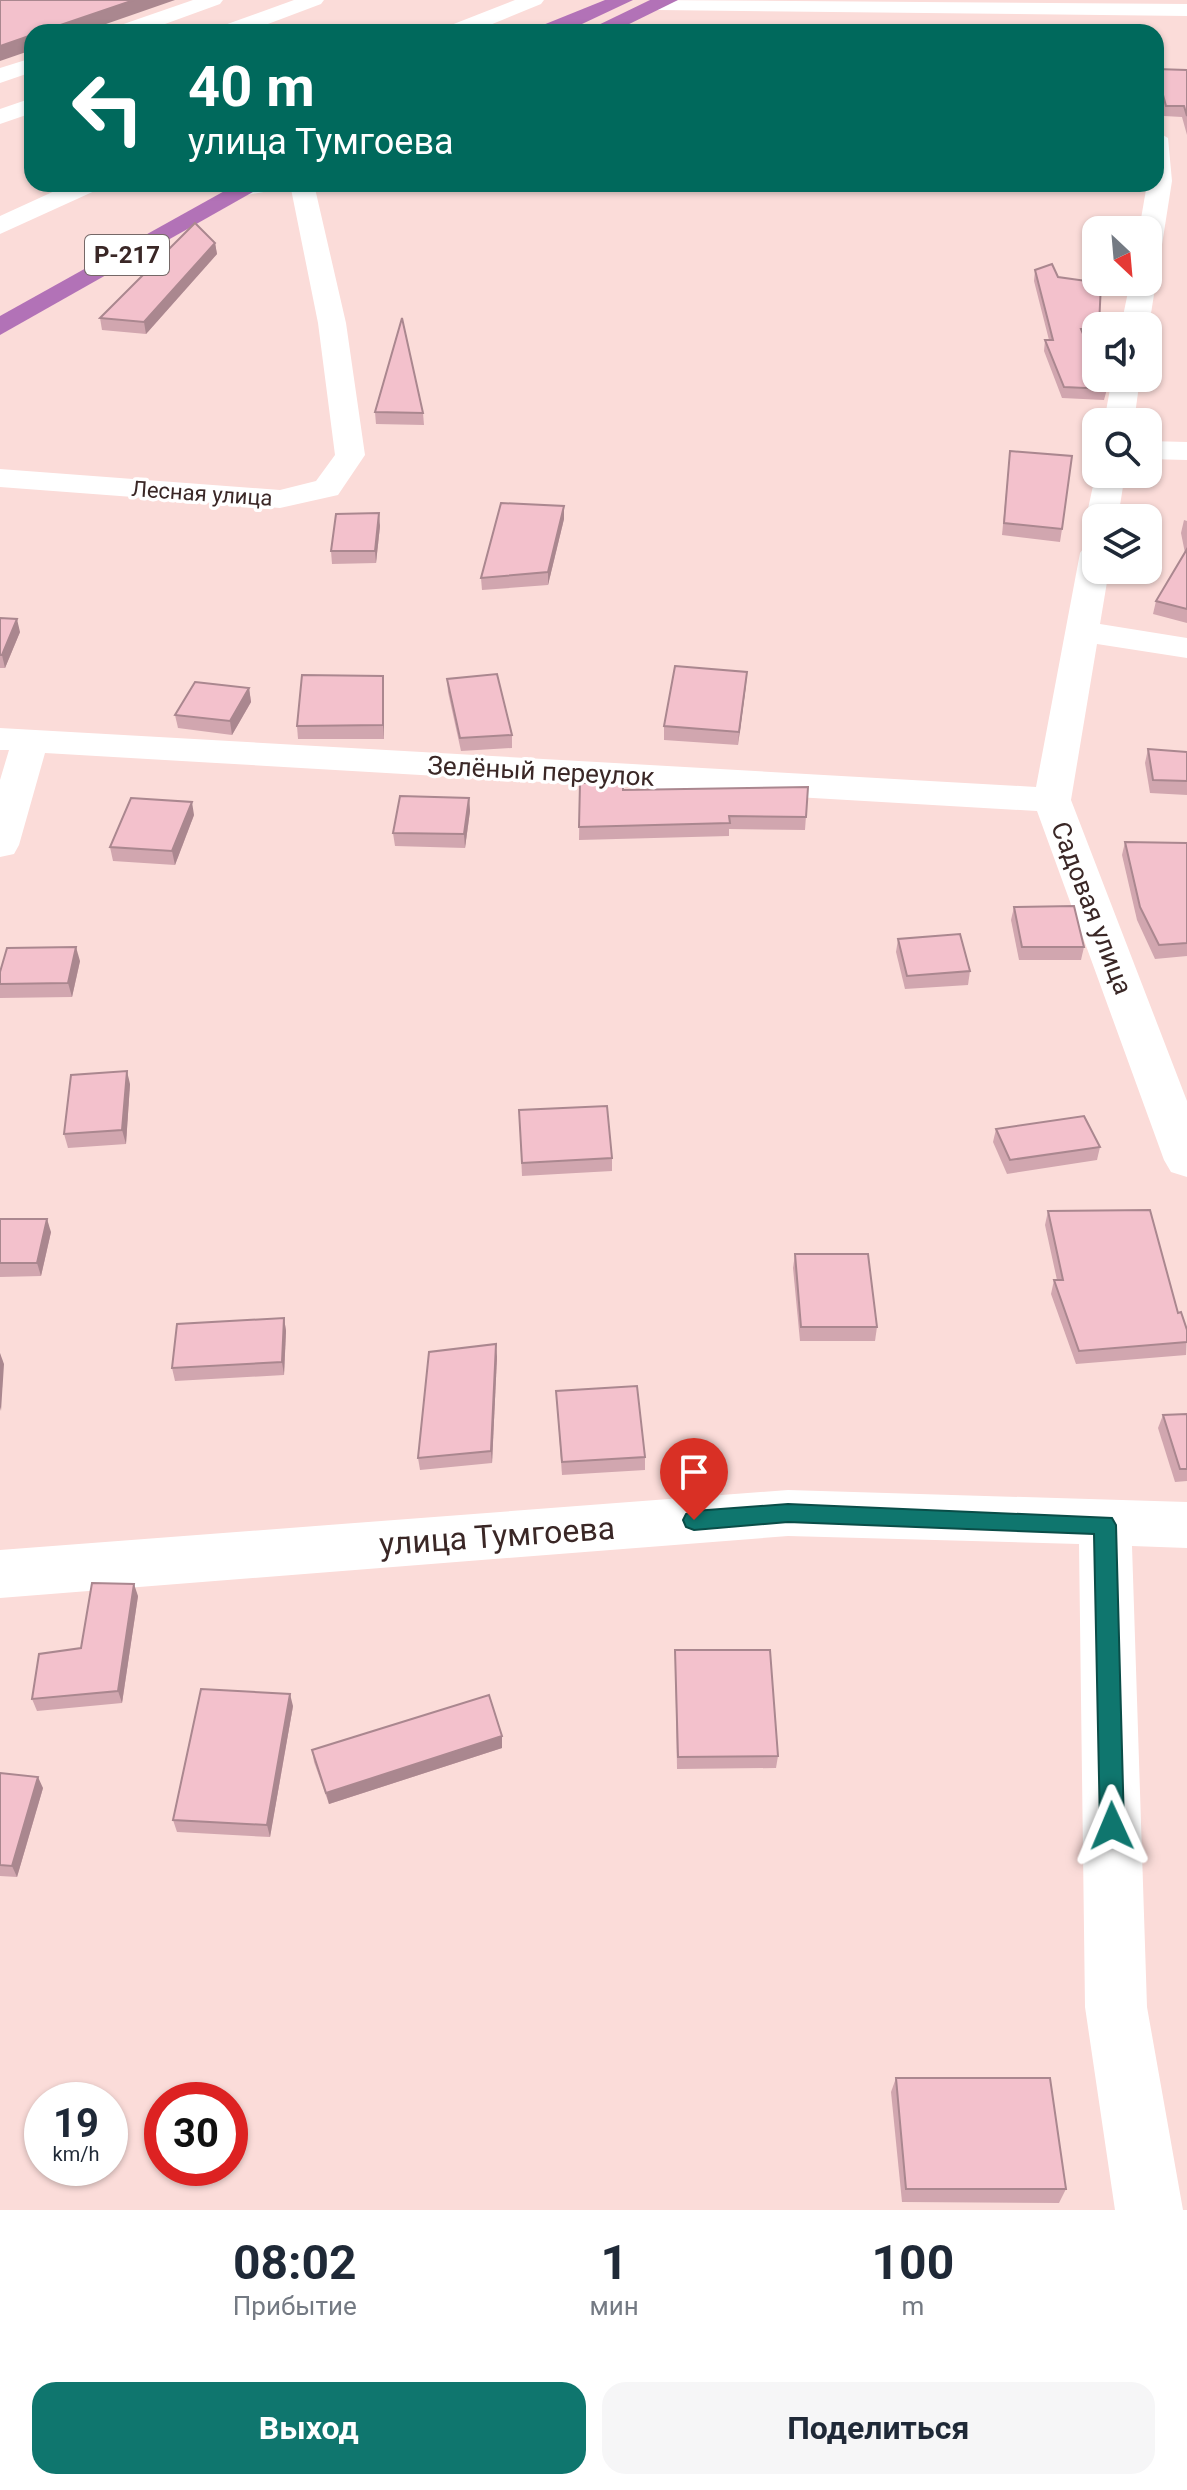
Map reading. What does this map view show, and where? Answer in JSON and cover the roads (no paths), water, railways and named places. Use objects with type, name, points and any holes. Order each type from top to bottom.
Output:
[{"type":"highway","points":[[564,24],[615,1]]},
{"type":"highway","points":[[613,24],[663,2]]},
{"type":"highway","name":"Р-217","points":[[0,300],[199,192]]},
{"type":"highway","name":"Р-217","points":[[0,327],[245,192]]},
{"type":"street","points":[[146,24],[213,0]]},
{"type":"street","points":[[252,23],[314,0]]},
{"type":"street","points":[[471,24],[516,2]]},
{"type":"street","points":[[663,2],[1187,10]]},
{"type":"street","points":[[0,76],[24,68]]},
{"type":"street","points":[[0,117],[24,108]]},
{"type":"street","points":[[2,223],[72,192]]},
{"type":"street","name":"Лесная улица","points":[[0,478],[280,499],[327,488],[350,455],[332,323],[304,192]]},
{"type":"street","points":[[1154,216],[1158,192]]},
{"type":"street","points":[[1162,450],[1187,451]]},
{"type":"street","name":"Садовая улица","points":[[1091,584],[1052,800],[1187,1160]]},
{"type":"street","points":[[1083,631],[1187,648]]},
{"type":"street","name":"Зелёный переулок","points":[[0,845],[15,740],[1052,800]]},
{"type":"street","name":"улица Тумгоева","points":[[0,1574],[788,1513],[1105,1525],[1187,1525]]},
{"type":"street","points":[[1105,1525],[1116,2007],[1149,2210]]}]
